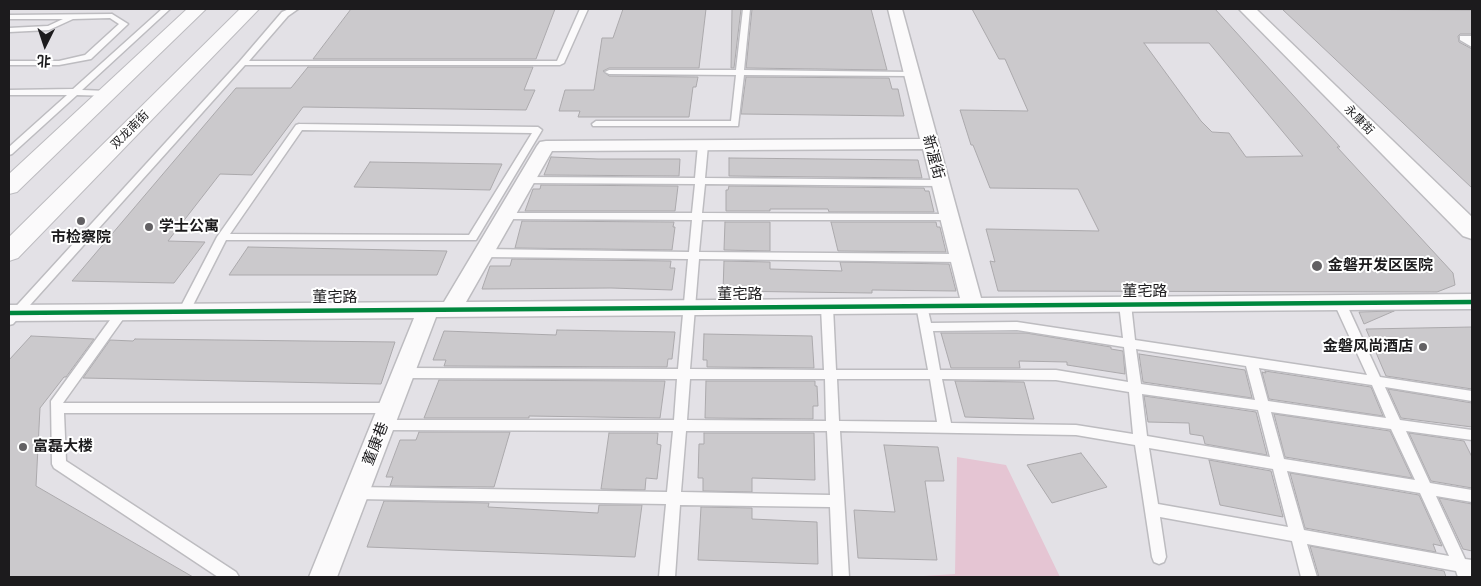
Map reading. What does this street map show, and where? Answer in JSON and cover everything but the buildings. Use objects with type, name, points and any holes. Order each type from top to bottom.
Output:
[{"type":"main road","points":[[9,187],[197,9]]},
{"type":"main road","name":"双龙南街","points":[[9,252],[250,9]]},
{"type":"street","name":"新渥街","points":[[895,9],[972,305]]},
{"type":"street","name":"永康街","points":[[1247,9],[1472,231]]},
{"type":"street","points":[[703,145],[930,144]]},
{"type":"street","name":"董康巷","points":[[323,577],[403,373],[439,310],[483,253],[546,146],[703,145]]},
{"type":"street","name":"董宅路","points":[[11,316],[122,312],[1472,302]]},
{"type":"lane","points":[[24,17],[36,9]]},
{"type":"lane","points":[[9,152],[166,9]]},
{"type":"lane","points":[[11,316],[243,63],[285,14],[294,9]]},
{"type":"lane","points":[[243,63],[560,63],[584,9]]},
{"type":"lane","points":[[596,124],[735,124],[746,9]]},
{"type":"lane","points":[[9,30],[49,28],[72,16]]},
{"type":"lane","points":[[9,17],[112,16],[124,24],[88,57],[59,63],[9,63]]},
{"type":"lane","points":[[1472,38],[1463,38],[1472,45]]},
{"type":"lane","points":[[609,72],[912,74]]},
{"type":"lane","points":[[9,92],[107,94]]},
{"type":"lane","points":[[184,312],[222,237],[299,127],[538,130],[472,238],[222,237]]},
{"type":"lane","points":[[667,577],[703,145]]},
{"type":"lane","points":[[526,180],[940,182]]},
{"type":"lane","points":[[505,216],[949,217]]},
{"type":"lane","points":[[483,253],[960,258]]},
{"type":"lane","points":[[1340,303],[1425,489],[1466,570]]},
{"type":"lane","points":[[1125,304],[1141,442],[1159,558]]},
{"type":"lane","points":[[922,305],[945,428]]},
{"type":"lane","points":[[827,307],[841,577]]},
{"type":"lane","points":[[122,312],[57,401],[59,464],[231,577]]},
{"type":"lane","points":[[927,327],[1017,326],[1472,396]]},
{"type":"lane","points":[[1251,362],[1309,577]]},
{"type":"lane","points":[[403,373],[1056,375],[1135,388],[1472,435]]},
{"type":"lane","points":[[57,408],[679,426],[833,426],[1076,430],[1472,496]]},
{"type":"lane","points":[[356,493],[837,501]]},
{"type":"lane","points":[[1151,509],[1466,570]]},
{"type":"shaded area","points":[[957,457],[1006,465],[1060,577],[908,577],[955,574]]},
{"type":"cycle path","points":[[9,313],[1472,302]]},
{"type":"place","name":"市检察院","points":[[81,221]]},
{"type":"place","name":"学士公寓","points":[[149,227]]},
{"type":"place","name":"金磐开发区医院","points":[[1317,266]]},
{"type":"place","name":"金磐风尚酒店","points":[[1423,347]]},
{"type":"place","name":"富磊大楼","points":[[23,447]]}]
